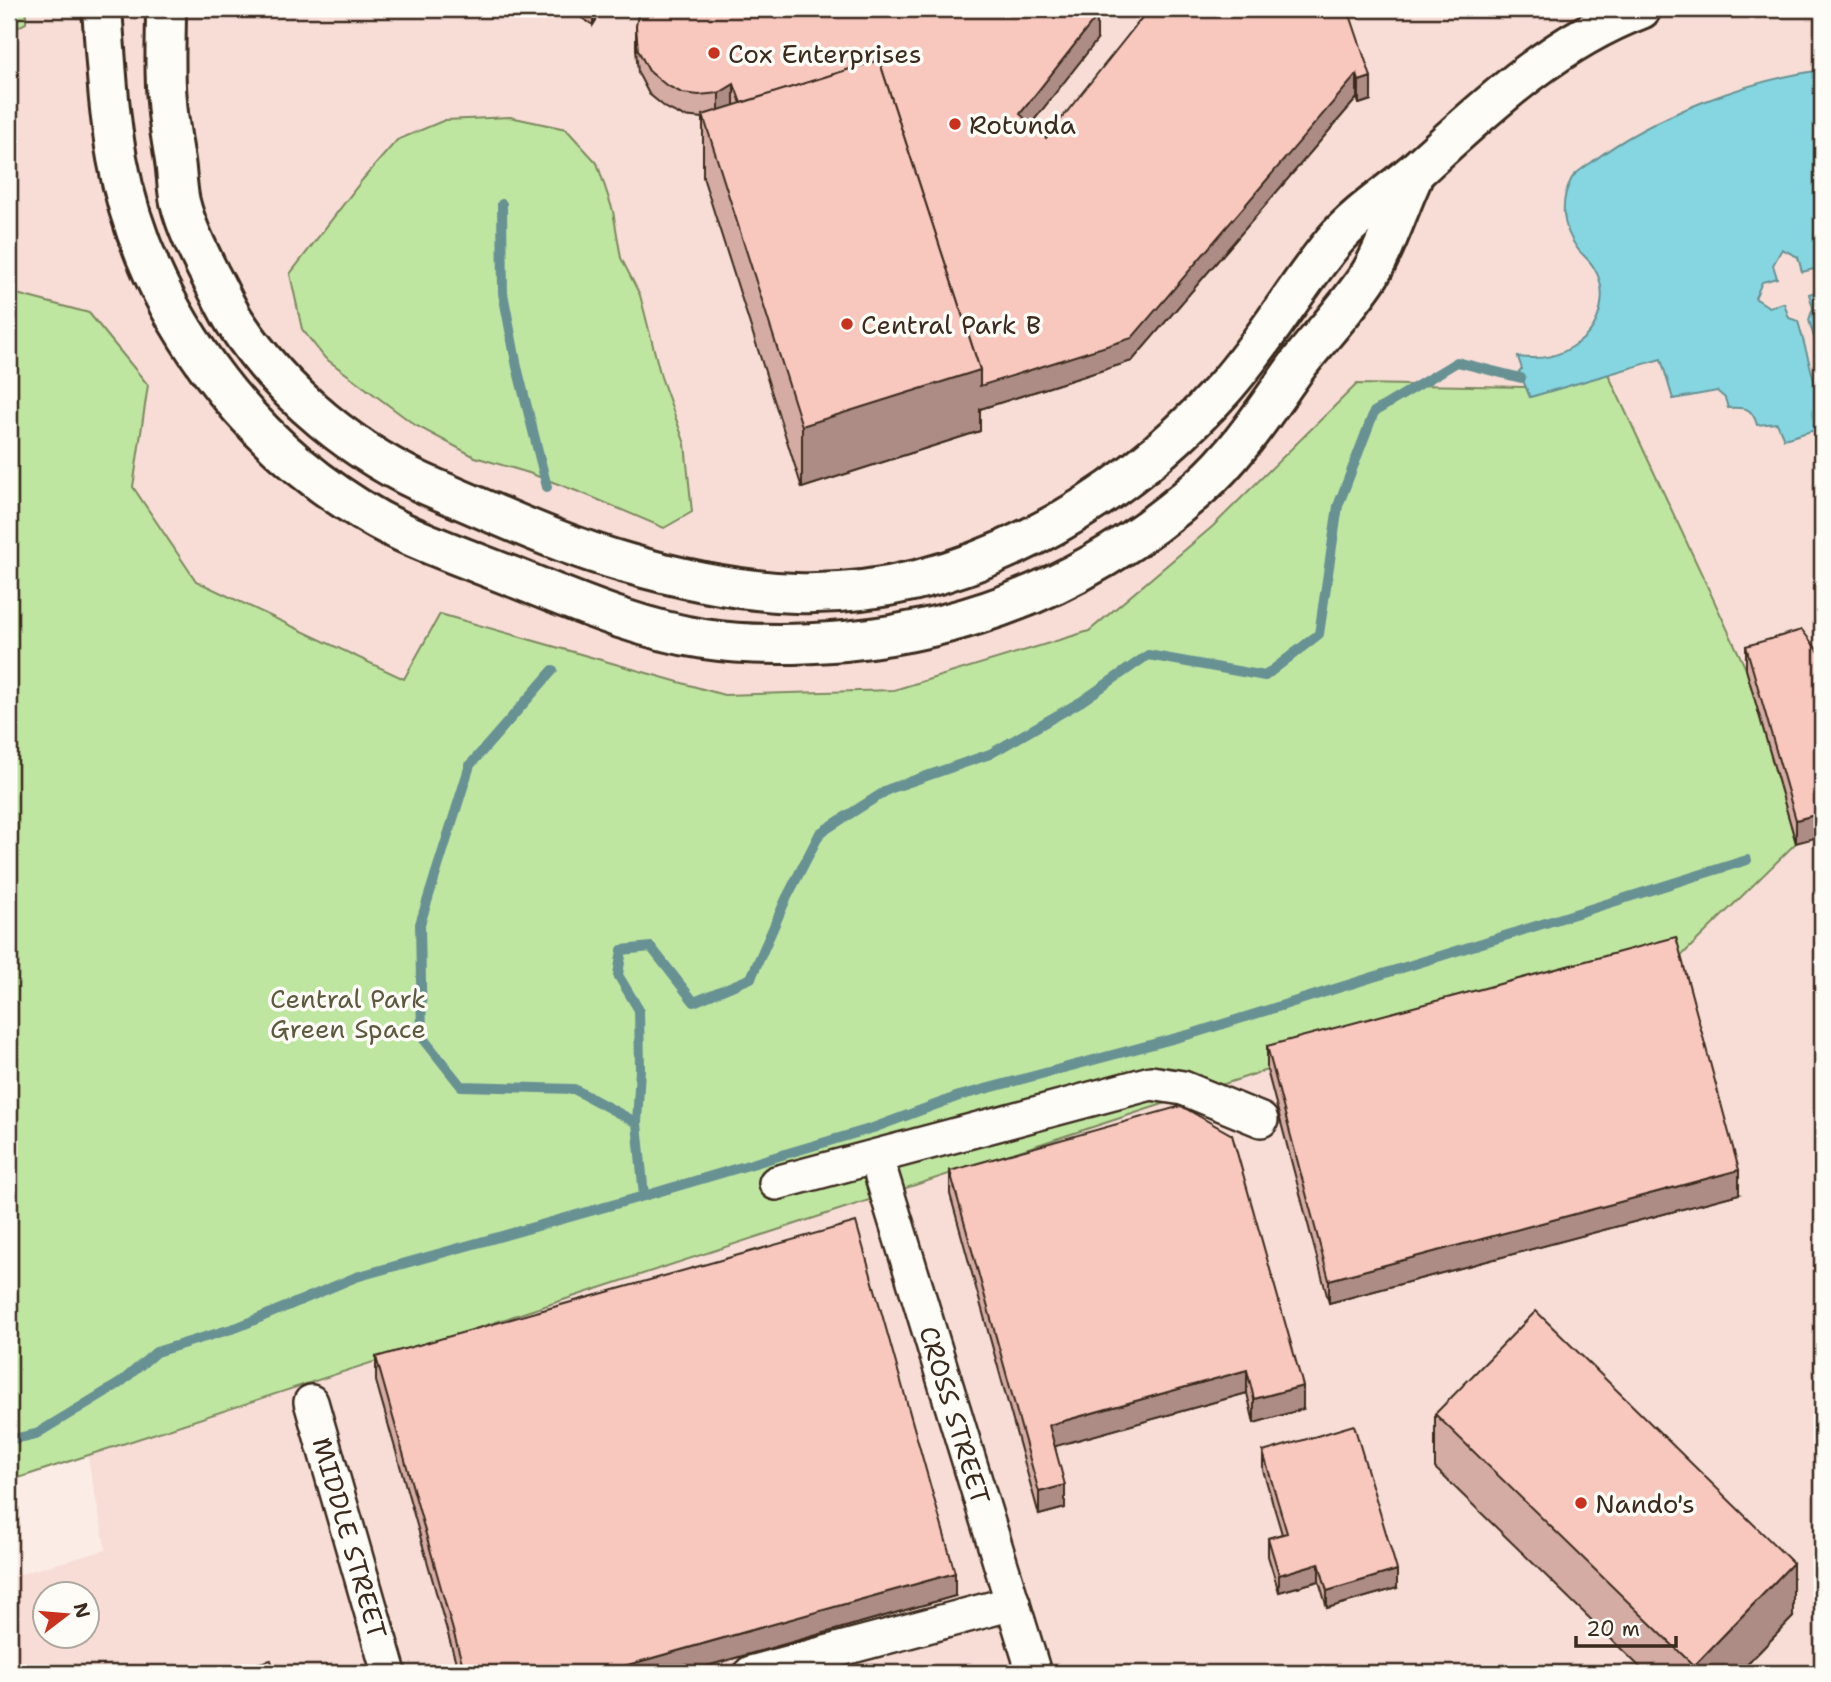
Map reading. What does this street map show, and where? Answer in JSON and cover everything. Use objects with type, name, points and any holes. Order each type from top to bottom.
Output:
[{"type":"street","points":[[102,9],[107,87],[117,160],[135,232],[165,301],[179,323],[213,375],[269,439],[321,483],[379,520],[454,554],[631,622],[703,639],[755,644],[813,644],[875,638],[933,628],[993,611],[1051,587],[1104,558],[1157,522],[1204,484],[1241,441],[1371,272],[1416,171]]},
{"type":"street","points":[[166,9],[167,100],[180,203],[199,253],[234,321],[279,380],[341,435],[410,478],[540,532],[623,563],[715,584],[758,591],[802,593],[865,589],[922,578],[979,560],[1035,536],[1088,505],[1184,429],[1227,386],[1337,237],[1416,171],[1472,118],[1529,72],[1575,41],[1620,17],[1642,9]]},
{"type":"street","points":[[776,1183],[1151,1083],[1183,1088],[1261,1120]]},
{"type":"street","name":"CROSS STREET","points":[[876,1157],[1034,1673]]},
{"type":"street","name":"MIDDLE STREET","points":[[311,1402],[389,1673]]},
{"type":"street","points":[[751,1673],[1013,1604]]},
{"type":"shaded area","points":[[9,9],[1822,9],[1822,1673],[9,1673],[9,1577],[106,1550],[9,1062]]},
{"type":"green space","points":[[9,9],[26,9],[26,23],[9,32]]},
{"type":"green space","points":[[510,117],[566,129],[597,163],[613,211],[621,258],[640,295],[661,377],[685,444],[692,512],[664,528],[529,473],[475,457],[415,425],[325,358],[302,329],[290,274],[363,179],[397,140],[445,120]]},
{"type":"green space","name":"Central Park Green Space","points":[[9,292],[89,313],[148,385],[133,487],[196,581],[404,679],[440,614],[724,695],[894,690],[1089,631],[1212,527],[1357,384],[1526,387],[1530,397],[1608,374],[1746,669],[1796,843],[1676,961],[1267,1070],[9,1481]]},
{"type":"water","points":[[1822,70],[1822,270],[1818,268],[1802,272],[1798,257],[1782,249],[1773,265],[1777,278],[1762,282],[1755,298],[1769,307],[1784,303],[1789,318],[1798,321],[1822,410],[1822,428],[1784,439],[1777,423],[1757,425],[1750,411],[1728,408],[1725,398],[1717,391],[1673,399],[1661,359],[1530,397],[1519,371],[1522,369],[1518,357],[1550,356],[1571,348],[1592,328],[1602,298],[1599,277],[1572,240],[1565,223],[1565,196],[1574,176],[1616,145],[1702,102],[1763,82]]},
{"type":"water","points":[[1822,290],[1822,365],[1809,320],[1813,308],[1809,294]]},
{"type":"building","points":[[639,9],[1094,9],[1097,16],[1020,114],[1046,138],[1149,9],[1348,9],[1371,77],[1359,81],[1357,74],[1132,338],[980,386],[980,370],[879,60],[741,103],[734,84],[719,93],[682,93],[666,85],[649,71],[638,50],[636,26]]},
{"type":"building","name":"Central Park B","points":[[879,60],[980,370],[802,426],[703,115]]},
{"type":"building","points":[[1802,630],[1822,656],[1822,813],[1796,820],[1746,646]]},
{"type":"building","points":[[1676,937],[1739,1170],[1329,1280],[1267,1046]]},
{"type":"building","points":[[1181,1106],[1232,1135],[1303,1386],[1254,1399],[1247,1370],[1049,1425],[1065,1485],[1039,1492],[950,1171]]},
{"type":"building","points":[[856,1222],[955,1573],[599,1673],[465,1673],[376,1357]]},
{"type":"building","points":[[1536,1311],[1793,1563],[1694,1666],[1435,1414]]},
{"type":"building","points":[[1354,1425],[1397,1570],[1327,1591],[1319,1563],[1279,1575],[1268,1538],[1287,1533],[1263,1452]]},
{"type":"building","points":[[271,1660],[275,1673],[222,1673]]},
{"type":"waterway","points":[[502,204],[503,293],[517,367],[547,487]]},
{"type":"waterway","points":[[637,1123],[639,1010],[618,975],[622,950],[651,947],[694,1002],[751,978],[786,899],[820,833],[889,789],[990,754],[1082,701],[1148,655],[1265,676],[1319,634],[1338,506],[1374,412],[1457,362],[1521,378]]},
{"type":"waterway","points":[[553,670],[470,765],[420,924],[422,1037],[461,1086],[574,1089],[637,1123],[644,1196]]},
{"type":"waterway","points":[[9,1440],[36,1434],[120,1383],[156,1352],[238,1327],[356,1277],[873,1128],[959,1096],[1191,1034],[1747,860]]},
{"type":"place","name":"Cox Enterprises","points":[[714,53]]},
{"type":"place","name":"Rotunda","points":[[955,124]]},
{"type":"place","name":"Central Park B","points":[[847,324]]},
{"type":"place","name":"Nando's","points":[[1581,1503]]}]
